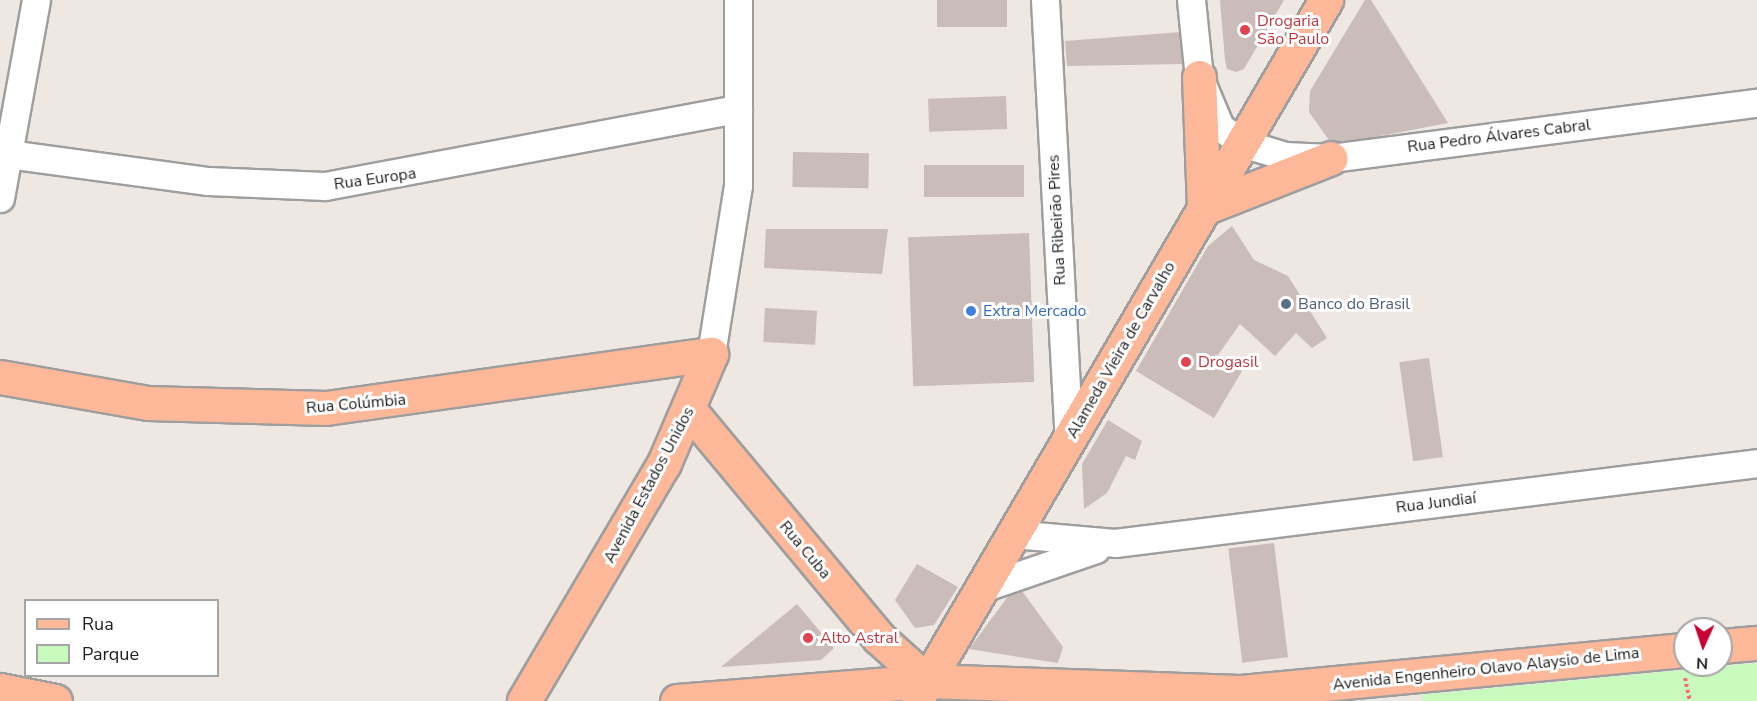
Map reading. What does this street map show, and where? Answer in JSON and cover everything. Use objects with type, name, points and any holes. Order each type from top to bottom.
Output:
[{"type":"main road","name":"Alameda Vieira de Carvalho","points":[[922,691],[1326,0]]},
{"type":"main road","points":[[1199,77],[1204,208],[1331,158]]},
{"type":"main road","name":"Rua Colúmbia","points":[[0,377],[148,403],[326,408],[711,354]]},
{"type":"main road","name":"Avenida Estados Unidos","points":[[524,701],[690,411],[711,354]]},
{"type":"main road","name":"Rua Cuba","points":[[690,411],[922,691]]},
{"type":"main road","points":[[1733,645],[1757,643]]},
{"type":"main road","name":"Avenida Engenheiro Olavo Alaysio de Lima","points":[[677,701],[922,691],[1306,695],[1673,664]]},
{"type":"main road","points":[[0,690],[55,701]]},
{"type":"street","points":[[0,198],[36,0]]},
{"type":"street","name":"Avenida Estados Unidos","points":[[711,354],[728,272],[738,186],[738,0]]},
{"type":"street","name":"Rua Ribeirão Pires","points":[[1045,0],[1069,440]]},
{"type":"street","points":[[1191,0],[1199,77],[1220,127],[1242,143]]},
{"type":"street","name":"Rua Pedro Álvares Cabral","points":[[1242,143],[1285,156],[1331,158],[1757,103]]},
{"type":"street","name":"Rua Europa","points":[[8,154],[208,181],[326,186],[738,110]]},
{"type":"street","name":"Rua Jundiaí","points":[[982,588],[1115,543],[1757,463]]},
{"type":"street","name":"Rua Jundiaí","points":[[1013,534],[1115,543]]},
{"type":"path","points":[[1685,677],[1690,701]]},
{"type":"green space","points":[[1757,663],[1757,701],[1423,701],[1421,695],[1673,671],[1673,677],[1733,677],[1733,665]]},
{"type":"building","points":[[937,0],[1007,0],[1007,27],[937,27]]},
{"type":"building","name":"Drogaria São Paulo","points":[[1220,0],[1284,0],[1244,69],[1236,72],[1227,69],[1225,60]]},
{"type":"building","points":[[1365,0],[1371,0],[1448,123],[1344,143],[1329,140],[1309,112],[1310,91]]},
{"type":"building","points":[[1181,32],[1183,64],[1067,66],[1065,41]]},
{"type":"building","points":[[1006,96],[1007,129],[929,132],[928,99]]},
{"type":"building","points":[[793,152],[869,153],[868,188],[792,187]]},
{"type":"building","points":[[924,165],[1024,165],[1024,197],[924,197]]},
{"type":"building","points":[[1232,226],[1254,260],[1288,276],[1327,338],[1312,348],[1296,333],[1275,356],[1240,324],[1218,355],[1242,371],[1214,418],[1136,371],[1208,246]]},
{"type":"building","points":[[766,229],[888,229],[882,274],[764,268]]},
{"type":"building","name":"Extra Mercado","points":[[1029,233],[1034,382],[913,386],[908,237]]},
{"type":"building","points":[[765,308],[817,311],[815,345],[763,342]]},
{"type":"building","points":[[1429,358],[1443,457],[1413,461],[1399,362]]},
{"type":"building","points":[[1108,420],[1142,441],[1135,460],[1126,456],[1107,493],[1084,509],[1082,464]]},
{"type":"building","points":[[1274,543],[1288,657],[1242,663],[1228,549]]},
{"type":"building","points":[[917,564],[958,587],[934,625],[915,628],[895,600]]},
{"type":"building","points":[[1012,591],[1022,591],[1063,647],[1058,663],[969,649]]},
{"type":"building","points":[[797,604],[834,648],[821,660],[721,667]]},
{"type":"place","name":"Drogaria São Paulo","points":[[1245,30]]},
{"type":"place","name":"Banco do Brasil","points":[[1286,304]]},
{"type":"place","name":"Extra Mercado","points":[[971,311]]},
{"type":"place","name":"Drogasil","points":[[1186,362]]},
{"type":"place","name":"Alto Astral","points":[[808,638]]}]
